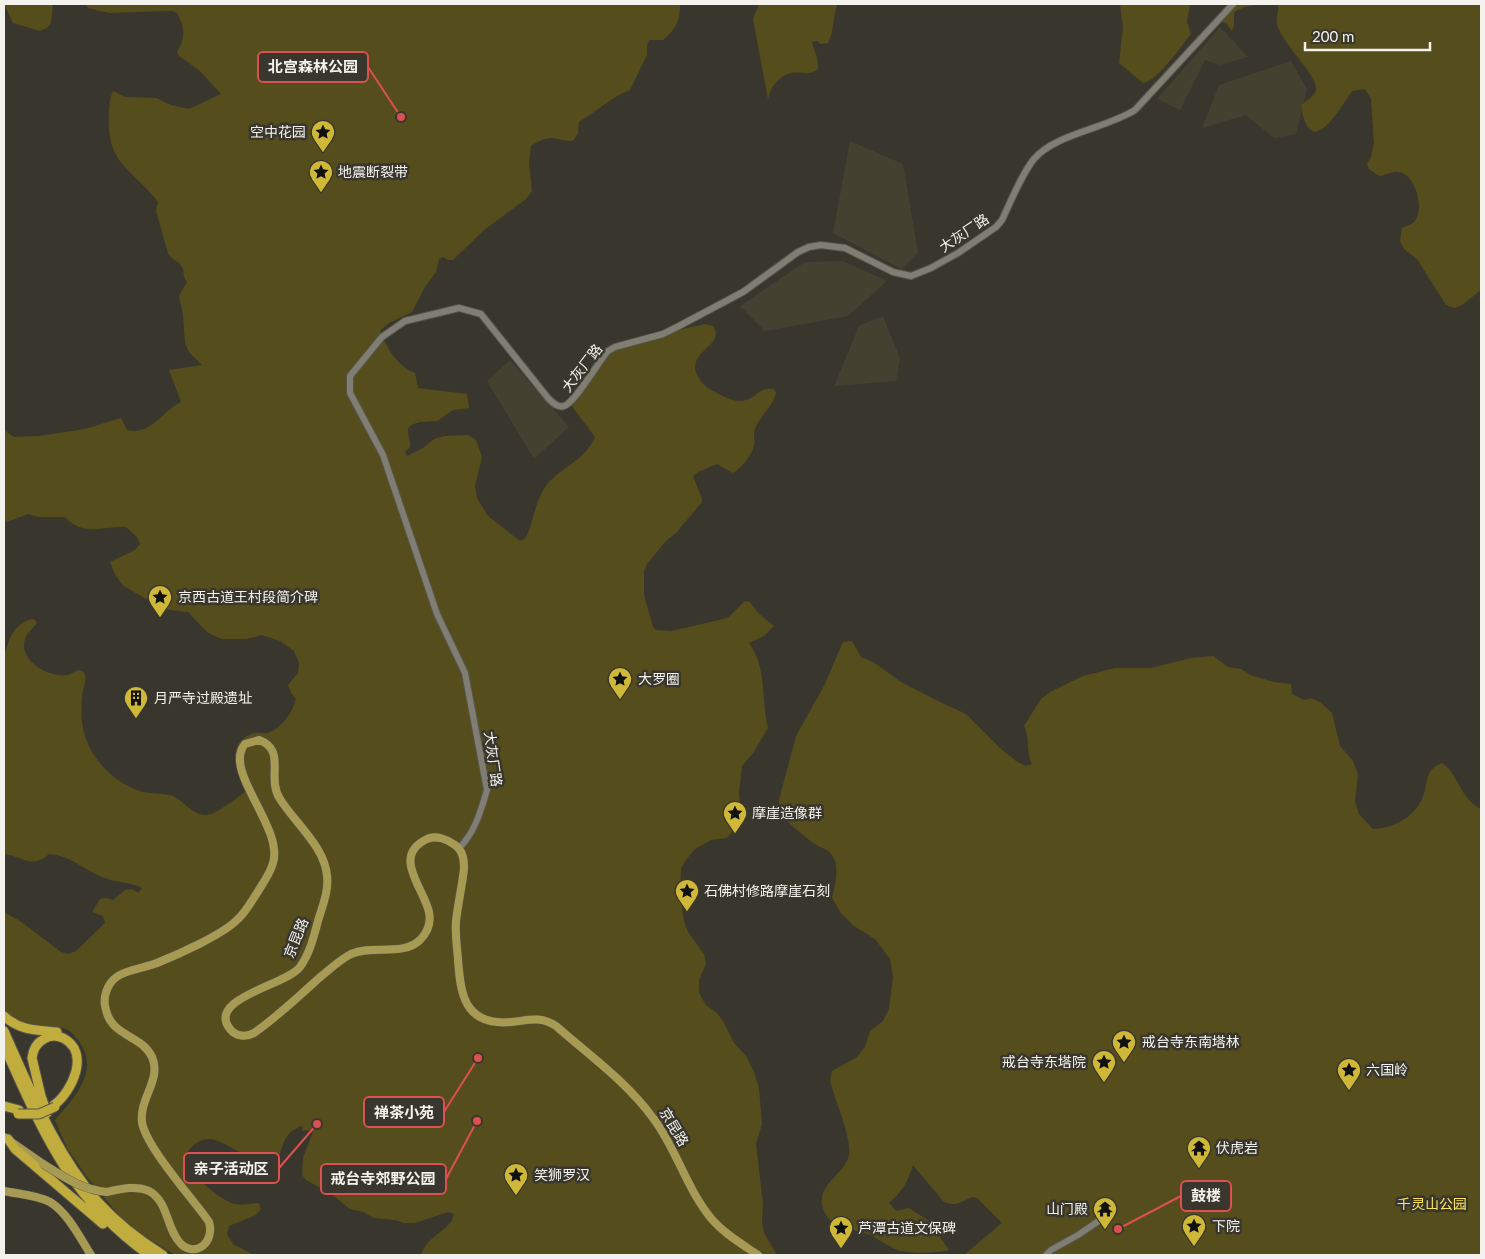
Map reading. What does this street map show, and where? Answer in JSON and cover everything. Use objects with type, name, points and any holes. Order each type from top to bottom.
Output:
[{"type":"highway","points":[[4,1016],[24,1029],[60,1032],[66,1035],[78,1049],[80,1066],[76,1082],[68,1097],[54,1106],[39,1114],[4,1108]]},
{"type":"highway","points":[[4,1031],[45,1122],[97,1201],[136,1238],[162,1255]]},
{"type":"highway","points":[[54,1106],[68,1090],[76,1067],[74,1050],[70,1044],[60,1037],[54,1036],[38,1043],[32,1058],[40,1096],[60,1146]]},
{"type":"highway","points":[[4,1046],[39,1125],[64,1168],[90,1203],[130,1242],[149,1255]]},
{"type":"highway","points":[[6,1138],[15,1149],[114,1233],[143,1255]]},
{"type":"main road","name":"京昆路","points":[[6,1138],[43,1164],[84,1188],[107,1192],[134,1188],[149,1192],[162,1203],[176,1237],[186,1247],[200,1248],[210,1237],[209,1222],[152,1145],[143,1127],[142,1110],[155,1071],[151,1056],[143,1045],[122,1033],[112,1024],[104,1002],[110,985],[118,976],[165,960],[230,926],[243,913],[267,877],[274,861],[274,844],[268,826],[241,768],[240,753],[245,744],[258,740],[272,749],[275,756],[274,782],[277,794],[320,854],[325,866],[327,883],[314,936],[303,963],[299,969],[288,977],[240,999],[230,1006],[227,1010],[226,1020],[230,1029],[234,1033],[244,1036],[254,1034],[335,965],[352,953],[366,950],[407,948],[418,941],[428,929],[430,921],[426,903],[412,873],[412,853],[419,844],[430,838],[436,837],[448,840],[459,848],[464,861],[456,921],[456,935],[461,988],[468,1006],[477,1015],[495,1022],[534,1018],[545,1020],[556,1026],[642,1103],[660,1128],[701,1204],[711,1218],[758,1255]]},
{"type":"main road","points":[[4,1191],[50,1202],[63,1214],[91,1255]]},
{"type":"street","name":"大灰厂路","points":[[459,848],[471,834],[487,790],[465,673],[437,614],[383,456],[350,393],[350,376],[382,337],[405,321],[459,308],[481,314],[548,398],[553,403],[566,406],[608,352],[615,347],[662,334],[680,326],[743,292],[798,252],[809,247],[821,245],[845,248],[893,272],[911,276],[918,274],[958,254],[996,227],[1002,220],[1028,168],[1038,154],[1067,139],[1135,110],[1232,4]]},
{"type":"street","points":[[1046,1255],[1106,1216]]},
{"type":"shaded area","points":[[1220,27],[1248,57],[1219,65],[1205,60],[1180,110],[1157,99]]},
{"type":"shaded area","points":[[1291,61],[1307,89],[1296,134],[1274,138],[1246,115],[1202,128],[1219,85]]},
{"type":"shaded area","points":[[850,141],[903,164],[918,253],[902,269],[833,233]]},
{"type":"shaded area","points":[[843,261],[887,281],[848,316],[765,331],[740,306],[805,262]]},
{"type":"shaded area","points":[[883,316],[900,358],[896,381],[834,386],[859,326]]},
{"type":"shaded area","points":[[510,360],[569,427],[534,459],[487,381]]},
{"type":"green space","points":[[4,4],[53,4],[51,23],[47,28],[40,31],[13,23]]},
{"type":"green space","points":[[86,4],[680,4],[678,20],[671,32],[663,40],[649,40],[647,55],[630,90],[611,100],[579,122],[578,133],[574,140],[568,141],[554,138],[540,141],[531,146],[529,163],[532,191],[526,199],[484,230],[453,260],[443,257],[439,259],[436,272],[425,287],[412,312],[389,323],[380,331],[393,356],[403,366],[415,373],[418,388],[467,394],[469,408],[453,410],[437,421],[420,422],[408,428],[410,447],[405,452],[407,456],[423,448],[434,439],[445,436],[468,435],[476,440],[482,457],[475,486],[477,498],[488,516],[520,541],[525,539],[528,533],[538,501],[544,489],[556,476],[585,453],[595,437],[571,405],[610,353],[616,348],[687,328],[705,324],[713,326],[716,333],[715,338],[701,354],[695,367],[702,383],[718,394],[738,401],[748,400],[765,390],[773,389],[776,392],[773,401],[757,424],[754,431],[753,449],[743,464],[733,473],[717,464],[693,476],[702,502],[647,564],[644,571],[644,595],[653,627],[656,630],[672,631],[723,619],[729,617],[745,601],[750,602],[758,613],[774,626],[764,636],[749,643],[759,662],[768,728],[753,753],[742,766],[739,793],[741,815],[739,822],[727,838],[711,840],[695,849],[681,868],[680,894],[684,921],[688,932],[704,954],[706,963],[699,981],[699,993],[706,1005],[718,1014],[734,1043],[746,1056],[759,1088],[762,1124],[756,1144],[763,1204],[762,1223],[764,1233],[777,1255],[421,1255],[428,1242],[449,1224],[454,1214],[448,1212],[415,1223],[404,1223],[374,1218],[363,1212],[350,1209],[330,1193],[306,1180],[302,1175],[303,1158],[313,1132],[310,1130],[302,1131],[303,1127],[300,1126],[286,1138],[275,1161],[271,1165],[264,1167],[227,1145],[210,1139],[200,1141],[187,1152],[183,1162],[206,1186],[229,1202],[240,1205],[259,1203],[261,1209],[256,1215],[229,1226],[227,1234],[233,1244],[254,1255],[175,1255],[138,1232],[122,1219],[87,1177],[67,1148],[55,1120],[82,1084],[86,1075],[87,1064],[85,1054],[77,1038],[68,1030],[60,1027],[25,1024],[14,1018],[4,1009],[4,912],[20,921],[61,952],[68,954],[76,951],[105,923],[103,916],[92,912],[100,899],[113,900],[125,890],[132,889],[138,893],[142,888],[100,876],[65,857],[57,855],[49,854],[43,859],[32,862],[4,854],[4,657],[10,638],[22,623],[34,619],[37,623],[26,637],[24,647],[31,661],[44,671],[52,674],[67,675],[79,670],[84,672],[82,724],[84,734],[95,756],[108,772],[134,789],[173,796],[192,810],[206,815],[220,809],[245,792],[235,760],[238,745],[251,734],[268,733],[274,730],[286,718],[296,699],[288,685],[298,673],[299,663],[294,651],[280,641],[262,635],[247,639],[222,639],[208,633],[188,612],[163,609],[124,586],[119,581],[110,562],[135,550],[140,544],[137,537],[126,527],[86,529],[72,523],[65,517],[39,517],[28,514],[7,522],[4,521],[4,430],[14,437],[39,436],[85,429],[121,418],[127,430],[143,429],[156,422],[181,402],[169,370],[202,365],[189,352],[185,343],[183,314],[179,296],[187,282],[183,269],[180,263],[168,253],[156,211],[158,202],[117,157],[112,146],[110,134],[109,108],[113,91],[125,97],[156,98],[171,105],[189,109],[221,94],[199,70],[179,56],[177,52],[182,42],[183,32],[182,23],[177,13],[163,11],[109,13],[88,8]]},
{"type":"green space","points":[[759,4],[838,4],[828,43],[812,42],[818,69],[810,73],[786,74],[773,86],[768,99],[753,19]]},
{"type":"green space","points":[[1120,4],[1190,4],[1187,22],[1191,34],[1162,70],[1149,81],[1143,83],[1119,63],[1123,27]]},
{"type":"green space","points":[[1235,4],[1263,4],[1244,7],[1234,12],[1232,31],[1226,23],[1219,21]]},
{"type":"green space","points":[[1278,4],[1481,4],[1481,290],[1462,305],[1455,308],[1446,305],[1417,259],[1404,249],[1400,241],[1402,228],[1414,222],[1418,215],[1417,192],[1409,178],[1404,174],[1396,172],[1379,176],[1369,169],[1367,164],[1374,144],[1371,99],[1365,89],[1352,91],[1333,119],[1320,130],[1313,131],[1308,127],[1303,116],[1302,104],[1314,94],[1316,90],[1315,84],[1279,30],[1277,23]]},
{"type":"green space","name":"千灵山公园","points":[[852,641],[861,657],[873,662],[901,682],[966,714],[1001,749],[1026,766],[1032,764],[1024,726],[1041,699],[1050,692],[1083,676],[1115,668],[1151,668],[1191,658],[1213,656],[1228,667],[1241,669],[1250,675],[1274,682],[1291,684],[1292,694],[1304,700],[1311,698],[1320,702],[1332,713],[1340,746],[1353,761],[1358,774],[1355,802],[1359,814],[1373,829],[1388,827],[1402,821],[1414,811],[1422,799],[1432,769],[1442,763],[1447,767],[1468,799],[1481,809],[1481,1255],[964,1255],[1002,1223],[977,1198],[972,1197],[954,1204],[943,1201],[913,1165],[904,1186],[889,1203],[896,1211],[909,1208],[929,1221],[949,1250],[925,1253],[900,1251],[870,1235],[839,1225],[829,1219],[822,1206],[822,1197],[828,1184],[843,1167],[849,1155],[846,1129],[830,1081],[832,1071],[857,1057],[865,1047],[870,1031],[883,1021],[889,1009],[893,977],[890,959],[875,939],[854,926],[841,913],[832,898],[836,867],[832,856],[827,850],[808,839],[779,813],[779,800],[796,736],[824,686],[843,642]]},
{"type":"place","name":"北宫森林公园","points":[[401,117]]},
{"type":"place","name":"空中花园","points":[[323,153]]},
{"type":"place","name":"地震断裂带","points":[[321,193]]},
{"type":"place","name":"京西古道王村段简介碑","points":[[160,618]]},
{"type":"place","name":"大罗圈","points":[[620,700]]},
{"type":"place","name":"月严寺过殿遗址","points":[[136,719]]},
{"type":"place","name":"摩崖造像群","points":[[735,834]]},
{"type":"place","name":"石佛村修路摩崖石刻","points":[[687,912]]},
{"type":"place","name":"禅茶小苑","points":[[478,1058]]},
{"type":"place","name":"戒台寺东南塔林","points":[[1124,1063]]},
{"type":"place","name":"戒台寺东塔院","points":[[1104,1083]]},
{"type":"place","name":"六国岭","points":[[1349,1091]]},
{"type":"place","name":"戒台寺郊野公园","points":[[477,1121]]},
{"type":"place","name":"亲子活动区","points":[[317,1124]]},
{"type":"place","name":"伏虎岩","points":[[1199,1169]]},
{"type":"place","name":"笑狮罗汉","points":[[516,1196]]},
{"type":"place","name":"鼓楼","points":[[1118,1229]]},
{"type":"place","name":"山门殿","points":[[1105,1230]]},
{"type":"place","name":"下院","points":[[1194,1247]]},
{"type":"place","name":"芦潭古道文保碑","points":[[841,1249]]}]
